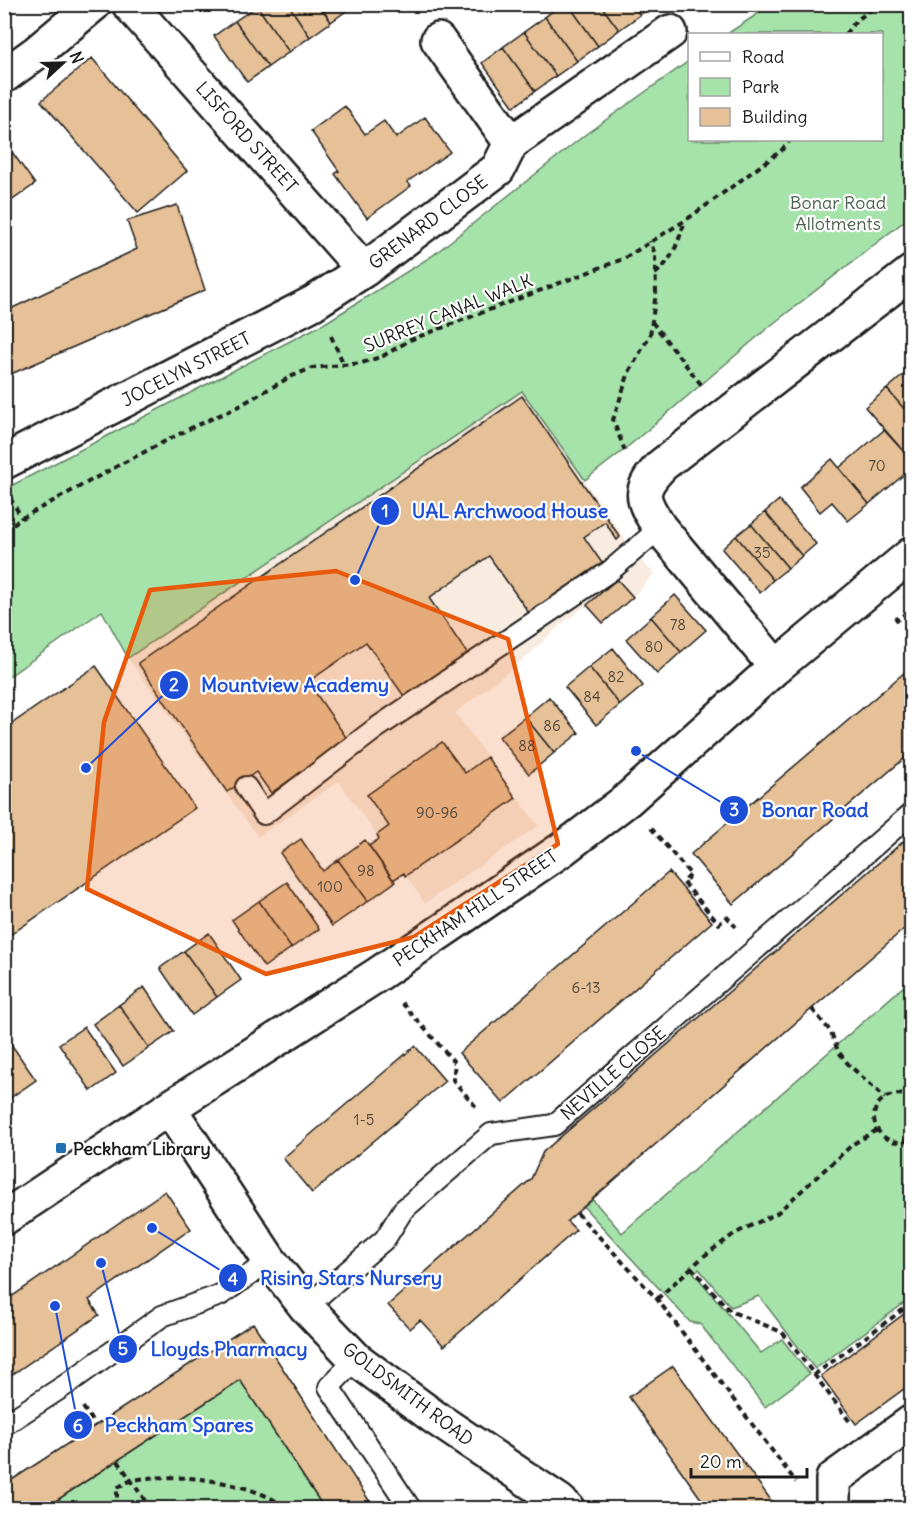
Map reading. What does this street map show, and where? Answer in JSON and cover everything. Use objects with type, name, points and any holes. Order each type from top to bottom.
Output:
[{"type":"street","points":[[4,76],[37,52],[94,4]]},
{"type":"street","name":"LISFORD STREET","points":[[144,9],[364,270]]},
{"type":"street","name":"GRENARD CLOSE","points":[[364,270],[498,169],[511,143],[670,32]]},
{"type":"street","points":[[438,40],[511,143]]},
{"type":"street","name":"JOCELYN STREET","points":[[4,462],[313,303],[364,270]]},
{"type":"street","points":[[776,667],[660,528],[646,506],[644,493],[648,479],[662,465],[912,272]]},
{"type":"street","name":"PECKHAM HILL STREET","points":[[4,1218],[169,1108],[377,975],[564,848],[627,800],[776,667],[912,554]]},
{"type":"street","name":"GOLDSMITH ROAD","points":[[169,1108],[270,1262],[306,1307],[356,1359],[434,1418],[560,1506]]},
{"type":"street","points":[[833,1509],[833,1479],[912,1422]]},
{"type":"lane","points":[[246,787],[264,814],[375,729],[610,571],[660,528]]},
{"type":"lane","name":"NEVILLE CLOSE","points":[[491,1134],[554,1125],[912,813]]},
{"type":"lane","points":[[306,1307],[385,1239],[403,1210],[491,1134]]},
{"type":"lane","points":[[4,1425],[67,1384],[162,1316],[220,1295],[270,1262]]},
{"type":"lane","points":[[356,1359],[329,1387],[410,1509]]},
{"type":"path","points":[[846,33],[856,21],[878,4]]},
{"type":"path","name":"SURREY CANAL WALK","points":[[4,530],[123,463],[237,407],[290,377],[312,368],[362,363],[383,356],[410,339],[623,259],[686,220],[781,151],[788,141]]},
{"type":"path","points":[[655,274],[665,266],[675,251],[686,220]]},
{"type":"path","points":[[648,479],[624,450],[613,420],[629,372],[650,335],[656,293],[655,254],[650,241]]},
{"type":"path","points":[[652,322],[726,416]]},
{"type":"path","points":[[11,500],[22,518]]},
{"type":"path","points":[[627,800],[691,875],[683,882],[719,924],[727,917],[755,949]]},
{"type":"path","points":[[377,975],[454,1063],[453,1080],[488,1119],[491,1134]]},
{"type":"path","points":[[812,1009],[831,1032],[838,1051],[849,1065],[885,1098]]},
{"type":"path","points":[[912,1098],[900,1094],[885,1098],[876,1109],[874,1123],[882,1136],[896,1143],[912,1139]]},
{"type":"path","points":[[657,1299],[691,1267],[734,1234],[777,1213],[853,1144],[877,1130]]},
{"type":"path","points":[[578,1213],[657,1299],[801,1490]]},
{"type":"path","points":[[691,1267],[730,1311],[782,1332],[871,1451]]},
{"type":"path","points":[[814,1375],[912,1303]]},
{"type":"path","points":[[118,1461],[150,1509]]},
{"type":"path","points":[[117,1509],[117,1488],[131,1480],[156,1478],[207,1479],[256,1492],[286,1509]]},
{"type":"highlighted area","points":[[336,571],[508,639],[558,844],[414,937],[266,974],[87,889],[104,722],[150,590]]},
{"type":"shaded area","points":[[522,391],[634,552],[654,574],[633,597],[603,623],[587,605],[557,628],[528,656],[455,713],[538,826],[425,903],[339,781],[258,837],[128,658]]},
{"type":"green space","name":"Bonar Road Allotments","points":[[771,5],[911,5],[911,216],[769,327],[624,450],[585,480],[522,391],[128,658],[102,611],[5,679],[5,489],[325,323],[432,256],[586,134],[688,62],[688,141],[883,141],[883,33],[729,33]]},
{"type":"green space","points":[[911,980],[911,1298],[815,1369],[759,1296],[731,1307],[699,1269],[694,1273],[761,1353],[782,1339],[809,1374],[765,1407],[700,1324],[690,1322],[584,1207],[593,1200],[622,1233]]},
{"type":"green space","points":[[240,1380],[324,1508],[45,1508]]},
{"type":"building","points":[[258,4],[288,4],[310,37],[289,52],[257,6]]},
{"type":"building","points":[[288,4],[319,4],[331,22],[310,37]]},
{"type":"building","points":[[319,4],[352,4],[353,6],[331,22]]},
{"type":"building","points":[[562,4],[568,4],[598,46],[577,61],[545,17]]},
{"type":"building","points":[[568,4],[600,4],[619,30],[598,46]]},
{"type":"building","points":[[600,4],[632,4],[640,15],[619,30]]},
{"type":"building","points":[[632,4],[654,4],[640,15]]},
{"type":"building","points":[[257,6],[289,52],[268,67],[235,21]]},
{"type":"building","points":[[545,17],[577,61],[556,76],[524,32]]},
{"type":"building","points":[[235,21],[268,67],[247,82],[214,36]]},
{"type":"building","points":[[524,32],[556,76],[535,91],[503,47]]},
{"type":"building","points":[[503,47],[535,91],[514,107],[482,63]]},
{"type":"building","points":[[92,58],[187,171],[138,213],[41,101]]},
{"type":"building","points":[[345,106],[365,134],[384,121],[396,138],[425,117],[450,152],[407,182],[411,186],[367,218],[335,174],[339,171],[311,131]]},
{"type":"building","points":[[7,145],[35,184],[4,206],[4,147]]},
{"type":"building","points":[[177,205],[205,290],[4,377],[4,312],[137,249],[127,221]]},
{"type":"building","points":[[908,371],[912,375],[912,418],[887,389]]},
{"type":"building","points":[[887,389],[912,418],[912,461],[865,407]]},
{"type":"building","points":[[522,396],[620,537],[617,540],[605,522],[584,537],[602,563],[529,613],[489,556],[429,598],[469,656],[406,699],[366,642],[308,682],[348,740],[271,793],[256,772],[227,792],[138,663]]},
{"type":"building","points":[[884,430],[912,461],[912,468],[869,504],[839,468]]},
{"type":"building","points":[[832,459],[869,504],[848,521],[832,502],[820,512],[800,487]]},
{"type":"building","points":[[779,500],[816,544],[802,556],[765,512]]},
{"type":"building","points":[[765,512],[802,556],[788,568],[751,524]]},
{"type":"building","points":[[751,524],[788,568],[773,580],[736,536]]},
{"type":"building","points":[[736,536],[773,580],[760,593],[722,549]]},
{"type":"building","points":[[617,579],[633,597],[603,623],[587,605]]},
{"type":"building","points":[[675,595],[706,630],[681,652],[651,617]]},
{"type":"building","points":[[651,617],[681,652],[657,674],[626,639]]},
{"type":"building","points":[[613,648],[643,686],[620,705],[589,667]]},
{"type":"building","points":[[96,666],[195,808],[4,939],[4,729]]},
{"type":"building","points":[[589,667],[620,705],[596,725],[565,687]]},
{"type":"building","points":[[905,672],[912,680],[912,752],[733,904],[691,854]]},
{"type":"building","points":[[549,697],[579,733],[554,753],[525,717]]},
{"type":"building","points":[[525,717],[554,753],[529,774],[499,737]]},
{"type":"building","points":[[442,742],[465,773],[487,757],[516,798],[405,876],[404,873],[393,880],[369,846],[379,839],[377,835],[389,826],[367,795]]},
{"type":"building","points":[[912,834],[912,922],[567,1221],[576,1230],[444,1346],[420,1320],[410,1329],[388,1305],[531,1179],[543,1152]]},
{"type":"building","points":[[301,839],[323,871],[338,860],[368,901],[332,926],[280,853]]},
{"type":"building","points":[[365,840],[395,882],[368,901],[338,860]]},
{"type":"building","points":[[669,872],[712,922],[503,1103],[459,1053]]},
{"type":"building","points":[[287,882],[319,929],[291,948],[259,901]]},
{"type":"building","points":[[259,901],[291,948],[264,967],[232,920]]},
{"type":"building","points":[[209,933],[241,980],[217,997],[184,951]]},
{"type":"building","points":[[184,951],[217,997],[192,1015],[160,968]]},
{"type":"building","points":[[144,987],[174,1031],[149,1048],[119,1005]]},
{"type":"building","points":[[119,1005],[149,1048],[123,1066],[93,1024]]},
{"type":"building","points":[[84,1027],[116,1073],[91,1091],[59,1044]]},
{"type":"building","points":[[4,1034],[36,1080],[4,1102]]},
{"type":"building","points":[[415,1046],[445,1081],[312,1193],[283,1158]]},
{"type":"building","points":[[165,1191],[191,1229],[89,1300],[99,1315],[4,1380],[4,1302]]},
{"type":"building","points":[[912,1308],[912,1383],[856,1424],[821,1376]]},
{"type":"building","points":[[253,1323],[374,1508],[324,1508],[240,1380],[45,1508],[4,1508],[4,1485]]},
{"type":"building","points":[[673,1366],[777,1508],[709,1508],[699,1496],[629,1397]]},
{"type":"place","name":"UAL Archwood House","points":[[355,580]]},
{"type":"place","name":"Bonar Road","points":[[636,751]]},
{"type":"place","name":"Mountview Academy","points":[[86,768]]},
{"type":"place","name":"Peckham Library","points":[[61,1148]]},
{"type":"place","name":"Rising Stars Nursery","points":[[152,1228]]},
{"type":"place","name":"Lloyds Pharmacy","points":[[101,1263]]},
{"type":"place","name":"Peckham Spares","points":[[55,1306]]}]
